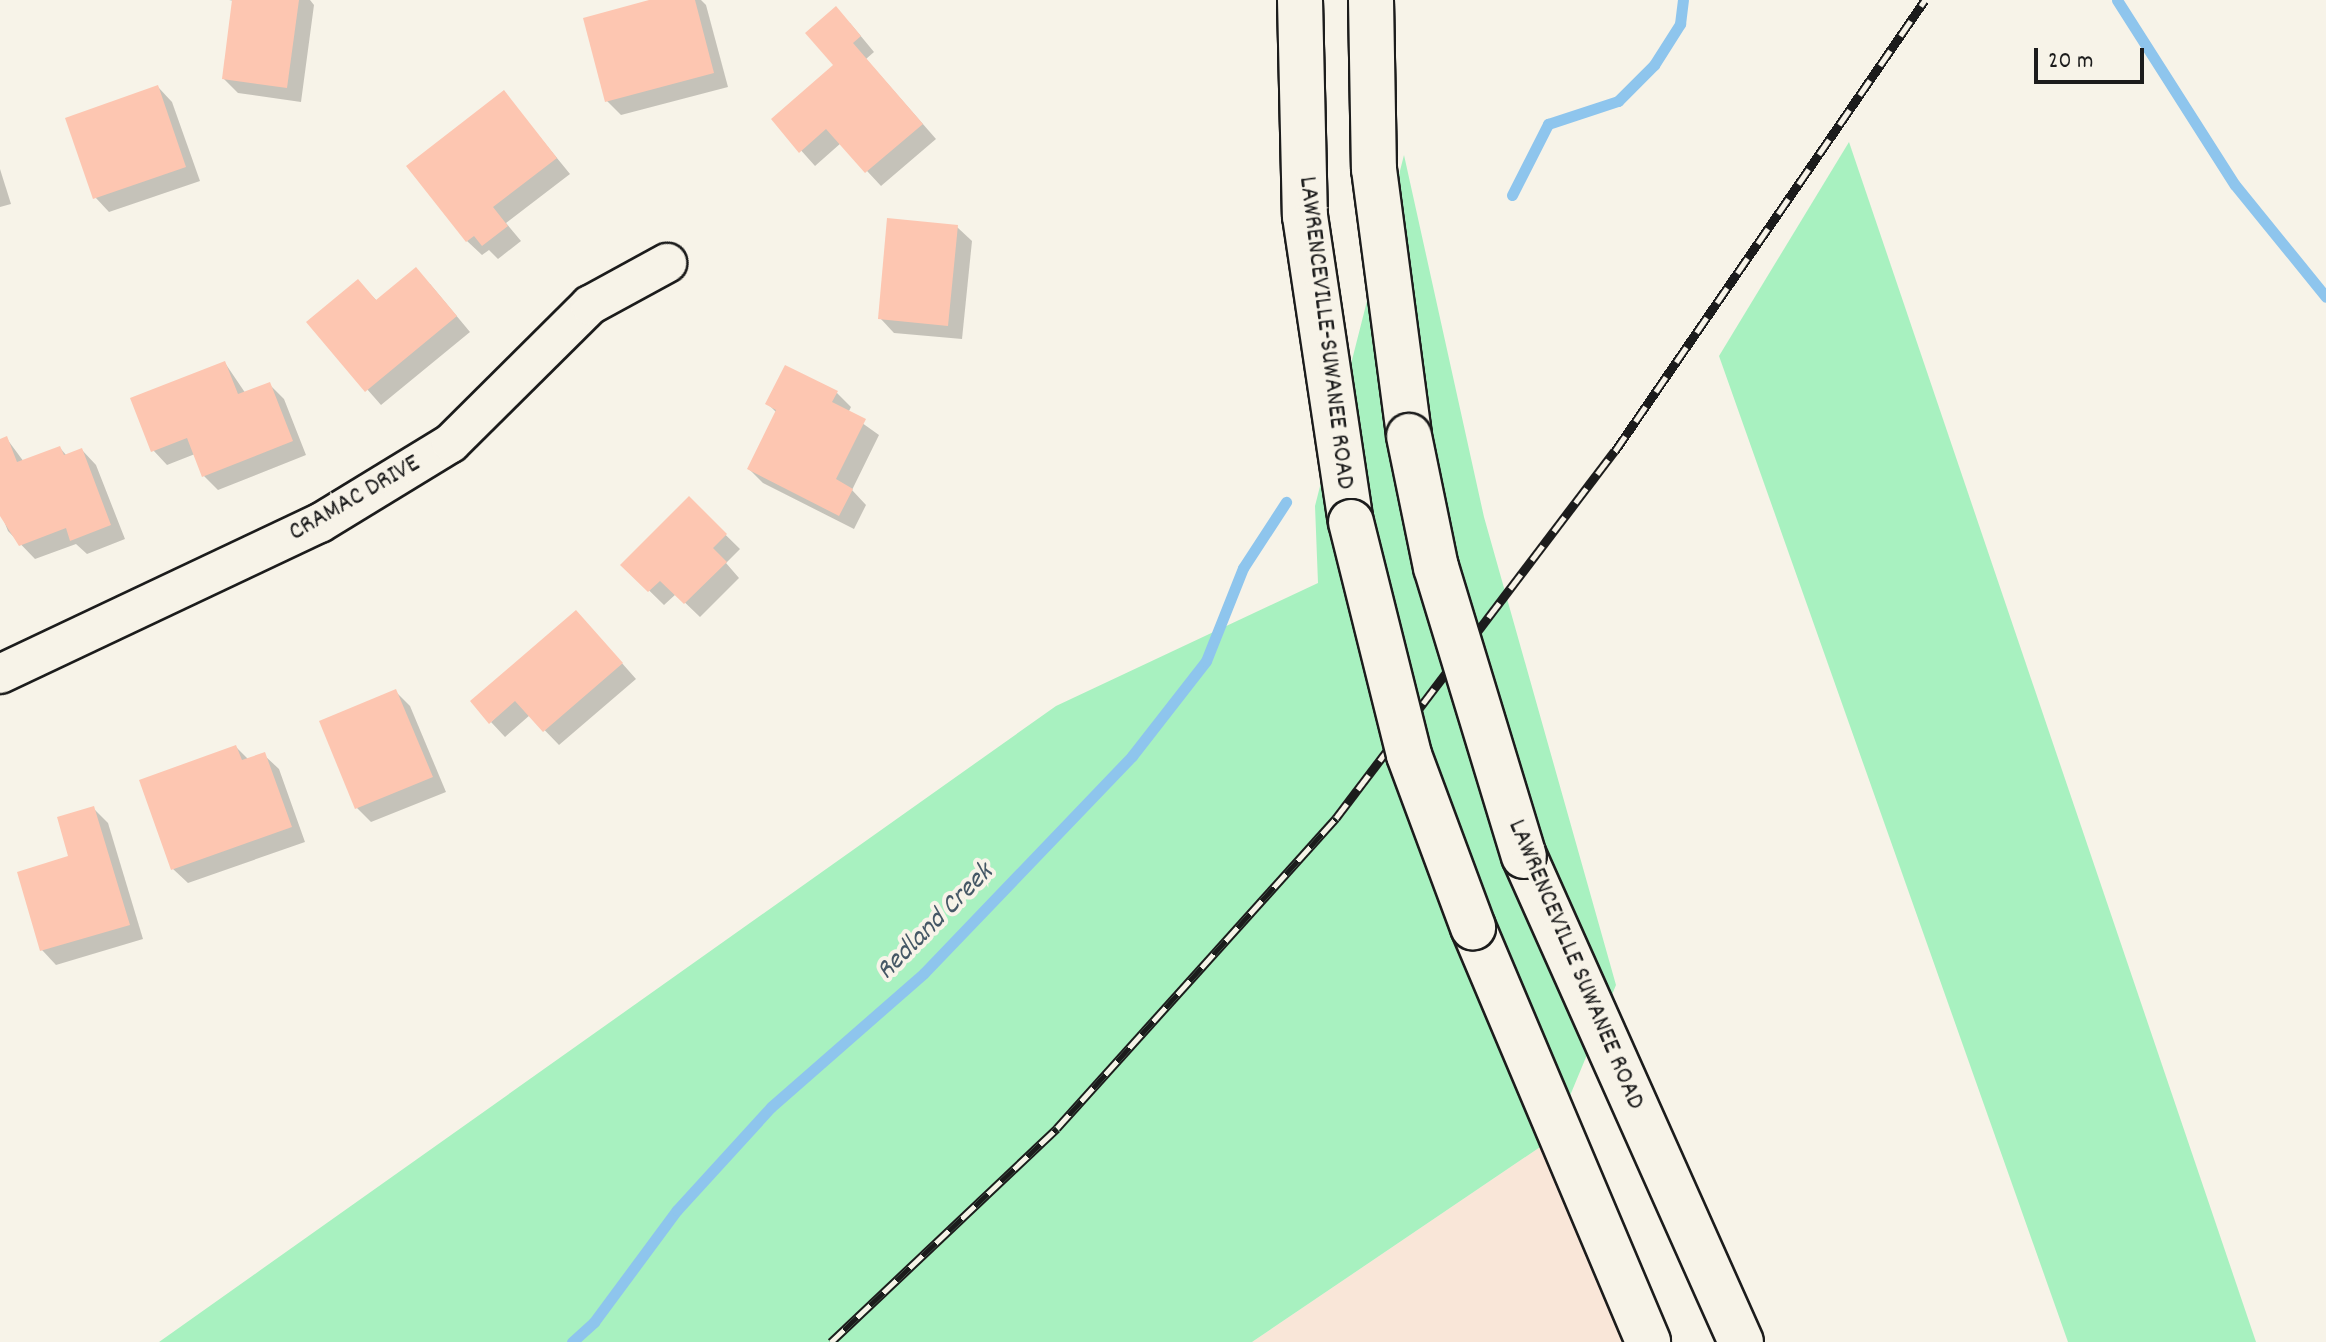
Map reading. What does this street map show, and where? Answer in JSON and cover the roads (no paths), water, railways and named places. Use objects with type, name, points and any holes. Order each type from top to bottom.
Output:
[{"type":"main road","name":"LAWRENCEVILLE-SUWANEE ROAD","points":[[1300,0],[1305,216],[1351,522],[1409,755],[1473,927],[1648,1342]]},
{"type":"main road","name":"LAWRENCEVILLE SUWANEE ROAD","points":[[1371,0],[1374,169],[1409,436],[1452,626],[1524,856],[1741,1342]]},
{"type":"street","name":"CRAMAC DRIVE","points":[[0,674],[320,523],[451,443],[590,305],[667,263]]},
{"type":"waterway","name":"Redland Creek","points":[[1512,195],[1548,124],[1618,101],[1654,65],[1680,24],[1683,0]]},
{"type":"waterway","points":[[2117,0],[2235,185],[2326,297]]},
{"type":"waterway","name":"Redland Creek","points":[[572,1342],[594,1322],[677,1210],[771,1107],[924,973],[1132,756],[1206,661],[1243,568],[1286,502]]},
{"type":"railway","points":[[831,1342],[1057,1128],[1336,818],[1615,451],[1925,0]]}]
